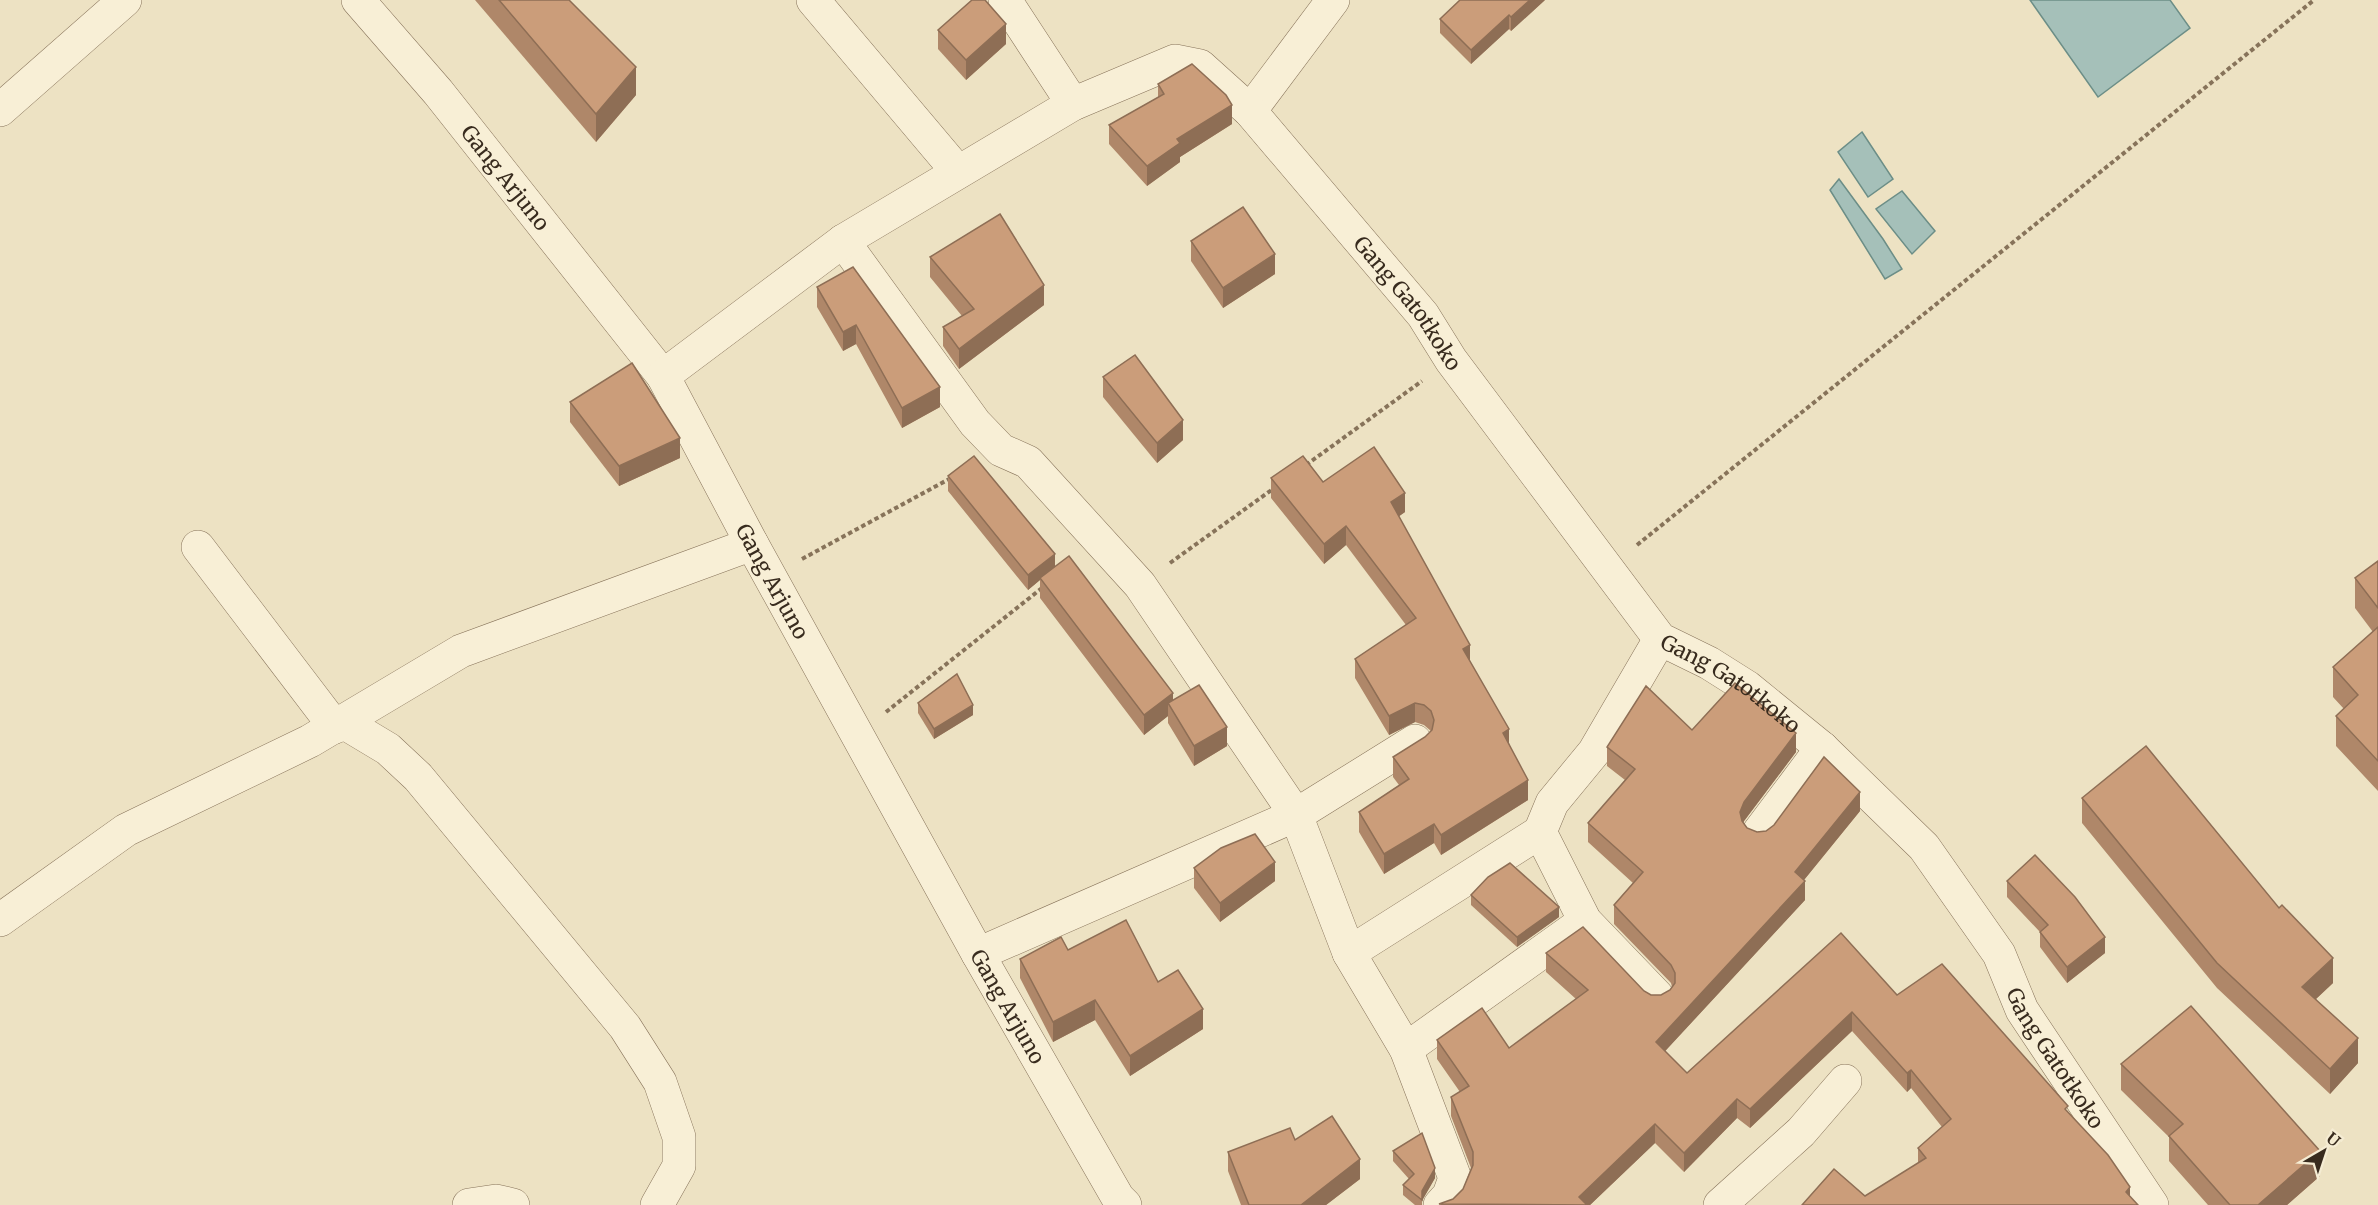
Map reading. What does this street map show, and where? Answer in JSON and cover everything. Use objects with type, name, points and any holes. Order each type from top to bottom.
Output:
[{"type":"street","points":[[0,110],[125,0]]},
{"type":"street","name":"Gang Arjuno","points":[[358,0],[438,92],[663,376],[752,544],[978,954],[1118,1198],[1125,1205]]},
{"type":"street","points":[[813,0],[958,172]]},
{"type":"street","points":[[1005,0],[1072,104]]},
{"type":"street","points":[[1250,111],[1333,0]]},
{"type":"street","name":"Gang Gatotkoko","points":[[663,376],[843,241],[1072,104],[1175,61],[1200,66],[1250,111],[1424,315],[1451,360],[1659,639],[1708,663],[1747,687],[1822,748],[1924,847],[1999,954],[2022,1010],[2152,1205]]},
{"type":"street","points":[[843,241],[975,423],[1001,450],[1028,462],[1140,585],[1296,815],[1349,953],[1406,1049],[1455,1178],[1449,1195],[1440,1205]]},
{"type":"street","points":[[0,920],[126,830],[339,724],[460,651],[752,544]]},
{"type":"street","points":[[198,547],[339,724],[388,748],[418,777],[625,1027],[660,1082],[679,1137],[679,1166],[657,1205]]},
{"type":"street","points":[[1349,953],[1540,832],[1552,803],[1594,752],[1659,639]]},
{"type":"street","points":[[978,954],[1296,815],[1415,741]]},
{"type":"street","points":[[1759,832],[1822,748]]},
{"type":"street","points":[[1540,832],[1585,921],[1658,996]]},
{"type":"street","points":[[1406,1049],[1585,921]]},
{"type":"street","points":[[1720,1205],[1801,1132],[1845,1082]]},
{"type":"street","points":[[469,1205],[496,1201],[513,1205]]},
{"type":"path","points":[[1607,569],[2314,0]]},
{"type":"path","points":[[1305,465],[1451,360]]},
{"type":"path","points":[[770,577],[1001,450]]},
{"type":"path","points":[[1140,585],[1276,486]]},
{"type":"path","points":[[857,735],[1044,587]]},
{"type":"water","points":[[2030,0],[2170,0],[2190,28],[2098,97]]},
{"type":"water","points":[[1862,132],[1893,179],[1868,197],[1838,152]]},
{"type":"water","points":[[1839,179],[1902,269],[1885,279],[1830,190]]},
{"type":"water","points":[[1902,191],[1935,231],[1912,254],[1876,209]]},
{"type":"building","points":[[499,0],[569,0],[636,67],[596,114]]},
{"type":"building","points":[[972,0],[985,0],[1006,24],[966,60],[938,30]]},
{"type":"building","points":[[1460,0],[1530,0],[1511,17],[1509,15],[1471,50],[1440,19]]},
{"type":"building","points":[[1192,64],[1226,95],[1232,105],[1177,139],[1180,143],[1147,166],[1109,125],[1164,94],[1158,84]]},
{"type":"building","points":[[1243,207],[1275,254],[1223,288],[1191,241]]},
{"type":"building","points":[[1000,214],[1044,285],[959,349],[943,327],[974,309],[930,257]]},
{"type":"building","points":[[853,267],[940,387],[902,408],[856,325],[843,332],[817,287]]},
{"type":"building","points":[[1135,355],[1183,420],[1157,443],[1103,377]]},
{"type":"building","points":[[632,363],[680,438],[619,466],[570,402]]},
{"type":"building","points":[[1374,447],[1405,493],[1391,502],[1470,645],[1463,649],[1509,729],[1503,733],[1528,780],[1441,835],[1434,824],[1384,854],[1359,812],[1409,779],[1393,757],[1425,737],[1432,730],[1434,720],[1431,711],[1424,705],[1415,703],[1389,716],[1355,659],[1416,618],[1346,526],[1324,544],[1271,478],[1303,456],[1323,482]]},
{"type":"building","points":[[974,456],[1055,554],[1028,575],[948,476]]},
{"type":"building","points":[[1069,556],[1173,693],[1144,715],[1040,578]]},
{"type":"building","points":[[2378,561],[2378,608],[2355,578]]},
{"type":"building","points":[[2378,627],[2378,761],[2336,716],[2358,695],[2333,667]]},
{"type":"building","points":[[957,674],[973,705],[934,729],[918,703]]},
{"type":"building","points":[[1735,683],[1796,733],[1744,802],[1740,812],[1747,828],[1757,832],[1766,831],[1774,825],[1824,757],[1860,792],[1795,872],[1805,881],[1656,1042],[1687,1073],[1841,933],[1897,995],[1942,964],[2068,1106],[2065,1109],[2108,1155],[2130,1187],[2126,1192],[2138,1205],[1802,1205],[1834,1169],[1865,1196],[1926,1158],[1918,1148],[1951,1119],[1911,1070],[1907,1073],[1852,1012],[1750,1109],[1737,1099],[1684,1153],[1655,1124],[1579,1197],[1587,1205],[1439,1204],[1453,1199],[1463,1189],[1473,1165],[1473,1152],[1451,1097],[1469,1086],[1437,1040],[1482,1008],[1509,1048],[1588,990],[1546,953],[1583,927],[1644,991],[1651,995],[1661,995],[1670,990],[1675,983],[1675,973],[1671,965],[1614,905],[1643,872],[1588,823],[1635,769],[1607,747],[1646,686],[1692,730]]},
{"type":"building","points":[[1199,685],[1227,727],[1194,746],[1168,703]]},
{"type":"building","points":[[2146,746],[2279,908],[2282,905],[2333,958],[2302,987],[2358,1038],[2330,1069],[2217,963],[2082,798]]},
{"type":"building","points":[[1255,834],[1275,862],[1220,903],[1194,868],[1221,848]]},
{"type":"building","points":[[2035,855],[2075,897],[2105,937],[2067,967],[2040,932],[2048,925],[2007,881]]},
{"type":"building","points":[[1510,863],[1559,907],[1517,937],[1471,895],[1488,877]]},
{"type":"building","points":[[1126,920],[1158,982],[1178,970],[1203,1009],[1130,1056],[1095,1000],[1053,1022],[1020,959],[1061,937],[1068,950]]},
{"type":"building","points":[[2191,1006],[2320,1151],[2258,1205],[2230,1205],[2169,1136],[2183,1124],[2121,1064]]},
{"type":"building","points":[[1332,1116],[1360,1159],[1301,1205],[1249,1205],[1228,1152],[1290,1128],[1295,1140]]},
{"type":"building","points":[[1422,1133],[1435,1168],[1422,1191],[1422,1200],[1403,1185],[1414,1174],[1393,1151]]}]
